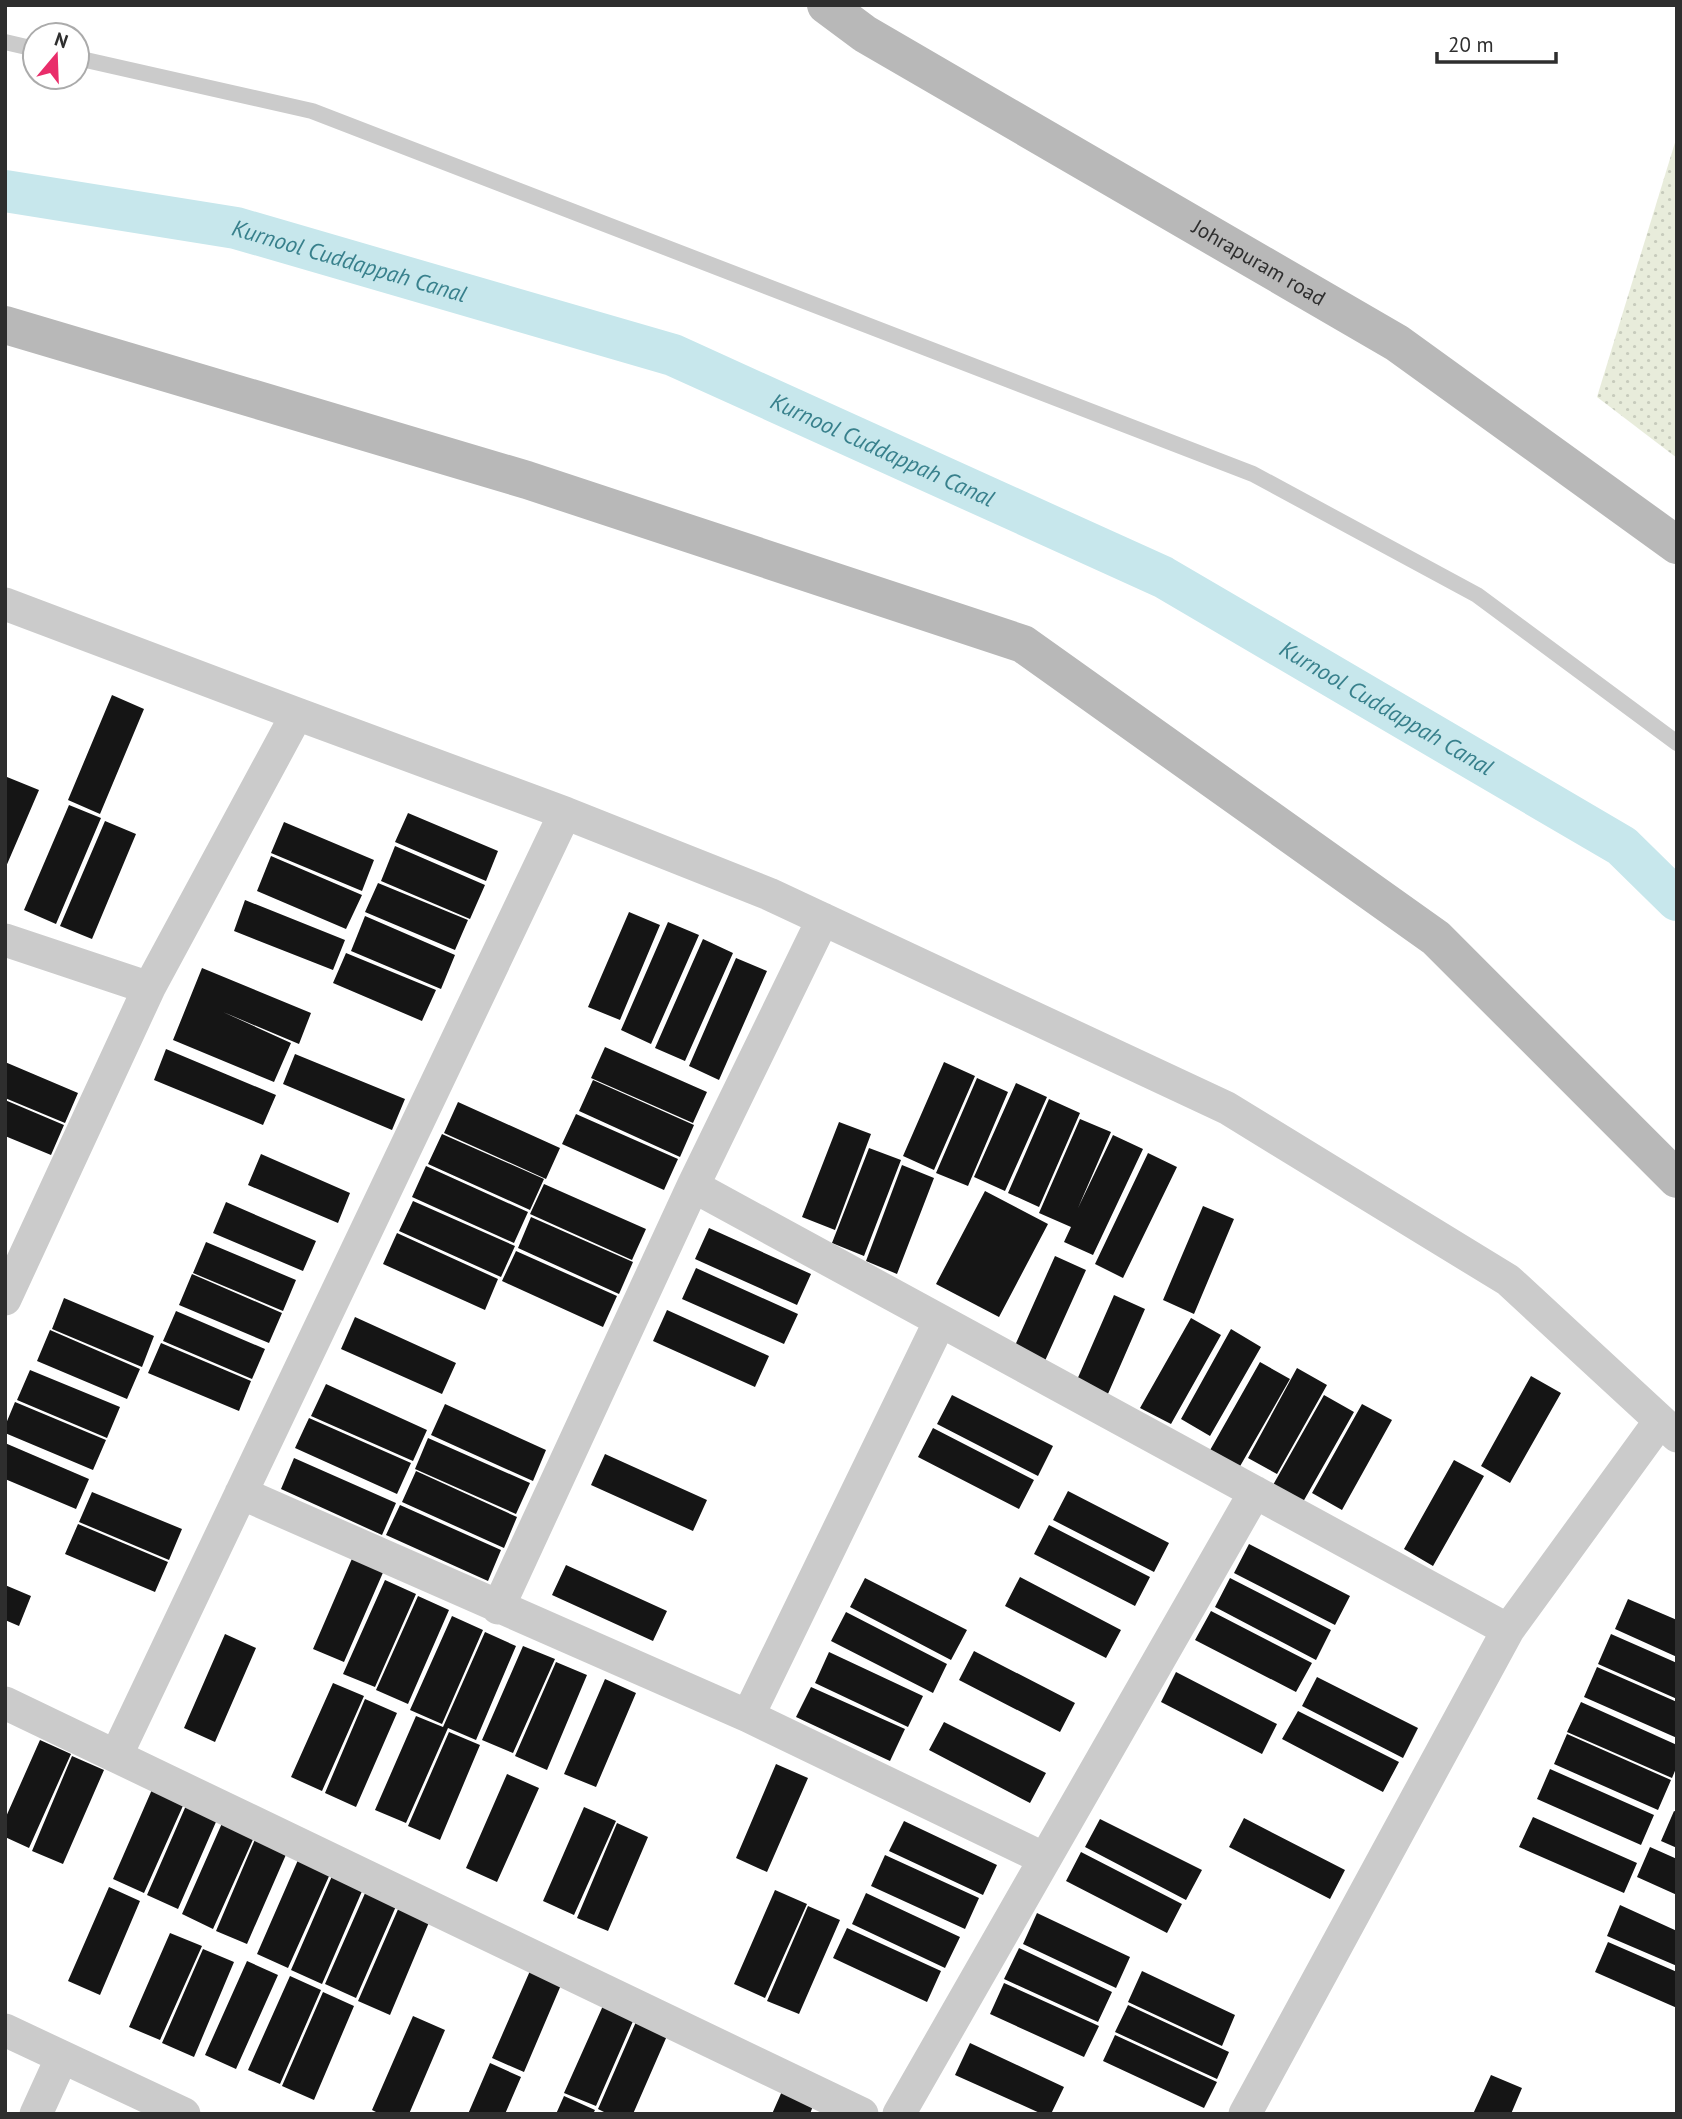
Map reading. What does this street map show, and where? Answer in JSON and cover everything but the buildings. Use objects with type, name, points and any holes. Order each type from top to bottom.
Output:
[{"type":"street","name":"Johrapuram road","points":[[825,5],[866,34],[1397,343],[1677,545]]},
{"type":"street","points":[[5,325],[527,480],[1023,644],[1436,938],[1677,1179]]},
{"type":"street","points":[[5,604],[565,813],[769,894],[1227,1108],[1508,1280],[1669,1429],[1508,1630],[1245,2114]]},
{"type":"street","points":[[5,1299],[149,988],[297,714]]},
{"type":"street","points":[[116,1756],[565,813]]},
{"type":"street","points":[[498,1608],[693,1186],[823,919]]},
{"type":"street","points":[[5,940],[149,988]]},
{"type":"street","points":[[693,1186],[1508,1630]]},
{"type":"street","points":[[748,1716],[940,1321]]},
{"type":"street","points":[[899,2114],[1255,1492]]},
{"type":"street","points":[[241,1493],[748,1716],[1045,1859]]},
{"type":"street","points":[[5,1703],[862,2114]]},
{"type":"street","points":[[5,2030],[184,2114]]},
{"type":"street","points":[[36,2114],[62,2057]]},
{"type":"lane","points":[[91,61],[312,111],[1254,474],[1477,595],[1677,743]]},
{"type":"green space","points":[[1677,136],[1677,458],[1597,397]]},
{"type":"waterway","name":"Kurnool Cuddappah Canal","points":[[5,191],[236,228],[673,355],[1163,577],[1622,846],[1677,900]]}]
